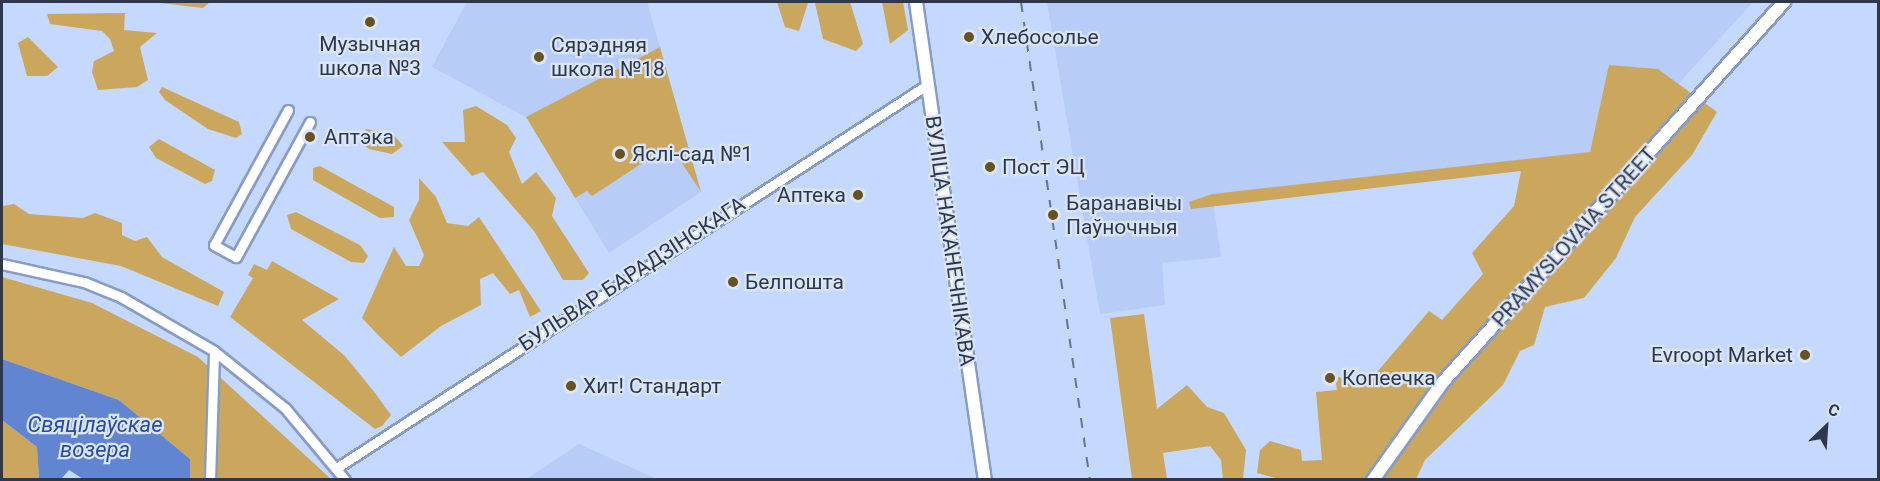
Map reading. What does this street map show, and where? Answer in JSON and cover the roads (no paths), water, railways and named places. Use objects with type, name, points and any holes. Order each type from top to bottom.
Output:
[{"type":"main road","name":"ВУЛІЦА НАКАНЕЧНІКАВА","points":[[916,2],[985,480]]},
{"type":"main road","name":"PRAMYSLOVAIA STREET","points":[[1373,480],[1443,382],[1784,2]]},
{"type":"street","name":"БУЛЬВАР БАРАДЗІНСКАГА","points":[[338,467],[927,85]]},
{"type":"street","points":[[288,110],[214,245],[236,257],[310,122]]},
{"type":"street","points":[[2,264],[84,282],[121,297],[214,351],[285,408],[338,467],[345,480]]},
{"type":"street","points":[[210,480],[214,351]]},
{"type":"water","name":"Свяцілаўскае возера","points":[[2,359],[119,400],[190,459],[190,479],[83,479],[69,470],[61,479],[39,479],[37,447],[2,420]]},
{"type":"railway","points":[[1021,2],[1090,480]]},
{"type":"place","name":"Музычная школа №3","points":[[370,22]]},
{"type":"place","name":"Хлебосолье","points":[[969,37]]},
{"type":"place","name":"Сярэдняя школа №18","points":[[539,57]]},
{"type":"place","name":"Аптэка","points":[[310,137]]},
{"type":"place","name":"Яслі-сад №1","points":[[620,154]]},
{"type":"place","name":"Пост ЭЦ","points":[[990,167]]},
{"type":"place","name":"Аптека","points":[[858,195]]},
{"type":"place","name":"Баранавічы Паўночныя","points":[[1053,215]]},
{"type":"place","name":"Белпошта","points":[[733,282]]},
{"type":"place","name":"Evroopt Market","points":[[1805,355]]},
{"type":"place","name":"Копеечка","points":[[1330,378]]},
{"type":"place","name":"Хит! Стандарт","points":[[571,386]]}]
